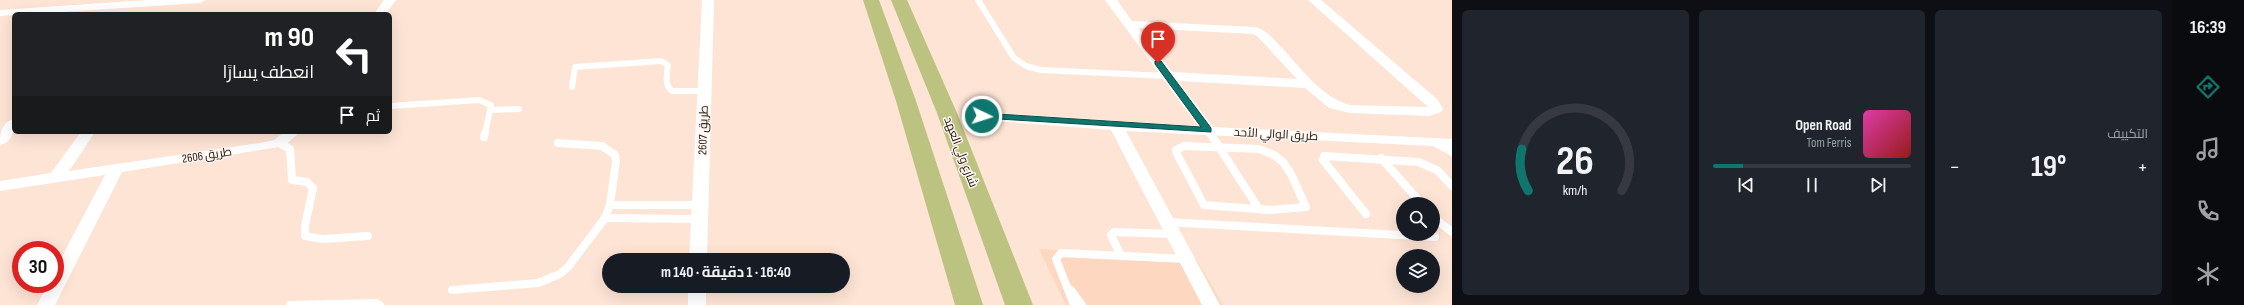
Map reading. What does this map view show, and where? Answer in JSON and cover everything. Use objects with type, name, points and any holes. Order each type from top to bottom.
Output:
[{"type":"main road","points":[[871,0],[908,109],[969,305]]},
{"type":"main road","name":"شارع ولي العهد","points":[[899,0],[947,113],[1019,305]]},
{"type":"main road","points":[[961,280],[979,305]]},
{"type":"street","points":[[33,12],[99,10],[200,0]]},
{"type":"street","points":[[381,12],[390,0]]},
{"type":"street","name":"طريق 2607","points":[[698,253],[708,0]]},
{"type":"street","points":[[1111,0],[1208,130]]},
{"type":"street","points":[[1129,24],[1255,31],[1262,34],[1309,84],[1334,105],[1350,109],[1430,112],[1436,109],[1432,102],[1314,0]]},
{"type":"street","points":[[178,12],[184,1]]},
{"type":"street","points":[[0,13],[12,13]]},
{"type":"street","points":[[1167,76],[1309,84]]},
{"type":"street","name":"طريق الوالي الأحد","points":[[982,116],[1116,126],[1452,143]]},
{"type":"street","points":[[0,141],[12,126]]},
{"type":"street","points":[[1116,126],[1211,305]]},
{"type":"street","points":[[56,178],[87,134]]},
{"type":"street","name":"طريق 2606","points":[[0,186],[279,143],[290,134]]},
{"type":"street","points":[[46,305],[116,169]]},
{"type":"street","points":[[697,293],[697,305]]},
{"type":"lane","points":[[978,0],[1014,58],[1026,66],[1041,70],[1167,76]]},
{"type":"lane","points":[[572,87],[575,67],[661,61],[668,65],[666,86],[672,92],[704,91]]},
{"type":"lane","points":[[392,106],[479,100],[487,102],[491,105],[491,110],[484,137]]},
{"type":"lane","points":[[491,110],[519,109]]},
{"type":"lane","points":[[1208,130],[1221,147],[1259,208]]},
{"type":"lane","name":"طريق الوالي الأحد","points":[[1436,142],[1452,152]]},
{"type":"lane","points":[[279,143],[290,149],[292,180],[307,182],[313,188],[305,226],[306,236],[322,239],[368,236]]},
{"type":"lane","points":[[452,290],[525,285],[549,280],[568,267],[605,218],[610,205],[616,162],[615,155],[602,146],[558,143]]},
{"type":"lane","points":[[1184,146],[1221,147],[1259,149],[1279,158],[1306,198],[1306,207],[1296,209],[1210,207],[1204,204],[1176,150],[1184,146]]},
{"type":"lane","points":[[1366,214],[1323,160],[1324,156],[1381,158],[1418,162],[1437,170],[1452,186]]},
{"type":"lane","points":[[1381,158],[1416,197]]},
{"type":"lane","points":[[610,205],[700,212]]},
{"type":"lane","points":[[605,218],[700,212]]},
{"type":"lane","points":[[1440,224],[1446,230],[1452,232]]},
{"type":"lane","points":[[1121,256],[1111,235],[1114,232],[1170,228],[1396,236]]},
{"type":"lane","points":[[1074,305],[1056,259],[1061,253],[1186,259]]},
{"type":"lane","points":[[1064,280],[1082,305]]},
{"type":"lane","points":[[290,305],[376,303],[380,305]]},
{"type":"shaded area","points":[[1039,249],[1196,259],[1223,305],[1066,305]]},
{"type":"route","points":[[982,116],[1116,126],[1208,130],[1158,63]]}]
